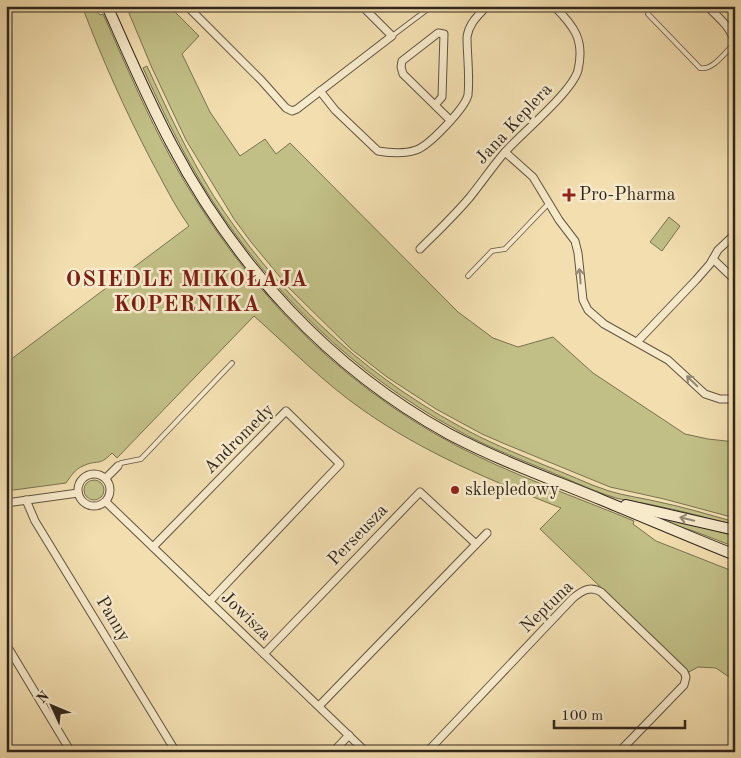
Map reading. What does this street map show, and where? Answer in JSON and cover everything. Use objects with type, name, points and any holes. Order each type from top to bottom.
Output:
[{"type":"main road","points":[[107,6],[160,120],[204,201],[226,234],[254,270],[308,328],[364,378],[394,400],[442,430],[491,454],[735,555]]},
{"type":"main road","points":[[601,500],[735,530]]},
{"type":"street","points":[[187,6],[292,112],[392,36],[362,6]]},
{"type":"street","points":[[320,92],[335,110],[378,151],[410,152],[418,150],[425,146],[460,110],[468,95],[468,29],[487,6]]},
{"type":"street","name":"Jana Keplera","points":[[420,249],[462,207],[506,152],[567,89],[576,76],[580,56],[577,33],[569,21],[554,6]]},
{"type":"street","points":[[707,6],[728,27],[735,42]]},
{"type":"street","points":[[435,105],[442,97],[444,34],[438,33],[402,61],[401,67],[403,74],[450,120]]},
{"type":"street","points":[[506,152],[533,177],[558,220],[575,241],[578,253],[582,300],[588,310],[604,324],[674,364],[705,394],[720,400],[735,399]]},
{"type":"street","points":[[637,342],[696,280],[718,250],[735,234]]},
{"type":"street","points":[[713,259],[735,280]]},
{"type":"street","name":"Andromedy","points":[[153,547],[286,411],[340,464],[210,601]]},
{"type":"street","points":[[106,478],[118,466]]},
{"type":"street","points":[[96,474],[106,478],[110,488],[109,498],[106,502],[101,505],[89,506],[80,499],[78,493],[79,483],[86,476],[96,474]]},
{"type":"street","name":"Perseusza","points":[[264,654],[420,492],[476,544]]},
{"type":"street","points":[[6,504],[78,493]]},
{"type":"street","name":"Panny","points":[[26,500],[35,521],[176,752]]},
{"type":"street","name":"Jowisza","points":[[106,502],[366,752]]},
{"type":"street","points":[[319,706],[487,532]]},
{"type":"street","name":"Neptuna","points":[[427,752],[573,598],[593,588],[601,592],[678,666],[686,677],[684,685],[619,752]]},
{"type":"street","points":[[6,644],[71,752]]},
{"type":"street","points":[[333,752],[349,735]]},
{"type":"lane","points":[[392,36],[432,6]]},
{"type":"lane","points":[[648,14],[700,68],[704,69],[710,66],[735,42]]},
{"type":"lane","points":[[468,276],[492,251],[505,249],[548,204]]},
{"type":"lane","points":[[118,466],[121,463],[141,459],[232,363]]},
{"type":"shaded area","points":[[82,6],[93,6],[100,15],[103,14],[162,142],[199,205],[228,247],[260,287],[294,324],[331,359],[370,391],[412,420],[457,446],[522,476],[634,521],[633,524],[656,541],[735,572],[735,681],[716,668],[698,667],[689,672],[540,529],[561,508],[459,465],[410,440],[386,425],[363,410],[307,365],[254,316],[117,458],[112,453],[104,460],[80,467],[66,483],[6,491],[6,363],[189,226],[178,210],[132,122]]},
{"type":"shaded area","points":[[126,6],[176,6],[173,10],[199,36],[182,54],[210,112],[240,156],[265,139],[276,154],[290,143],[458,312],[493,338],[518,347],[553,337],[593,373],[685,434],[735,442],[735,518],[610,487],[482,434],[436,409],[387,377],[351,349],[290,289],[234,219],[186,140],[152,68]]},
{"type":"shaded area","points":[[147,66],[195,164],[237,230],[291,296],[353,354],[422,404],[459,426],[501,447],[609,491],[697,511],[735,522],[735,526],[681,511],[606,495],[496,449],[466,435],[420,408],[351,358],[289,299],[234,233],[200,181],[183,150],[143,68]]},
{"type":"shaded area","points":[[669,217],[680,226],[662,251],[650,242]]},
{"type":"shaded area","points":[[94,480],[101,483],[104,490],[101,497],[94,500],[87,497],[84,490],[87,483]]},
{"type":"shaded area","points":[[640,511],[735,536],[735,547],[639,513]]},
{"type":"place","name":"Pro-Pharma","points":[[569,195]]},
{"type":"place","name":"sklepledowy","points":[[455,490]]},
{"type":"district","name":"OSIEDLE MIKOŁAJA KOPERNIKA","points":[[187,292]]}]
